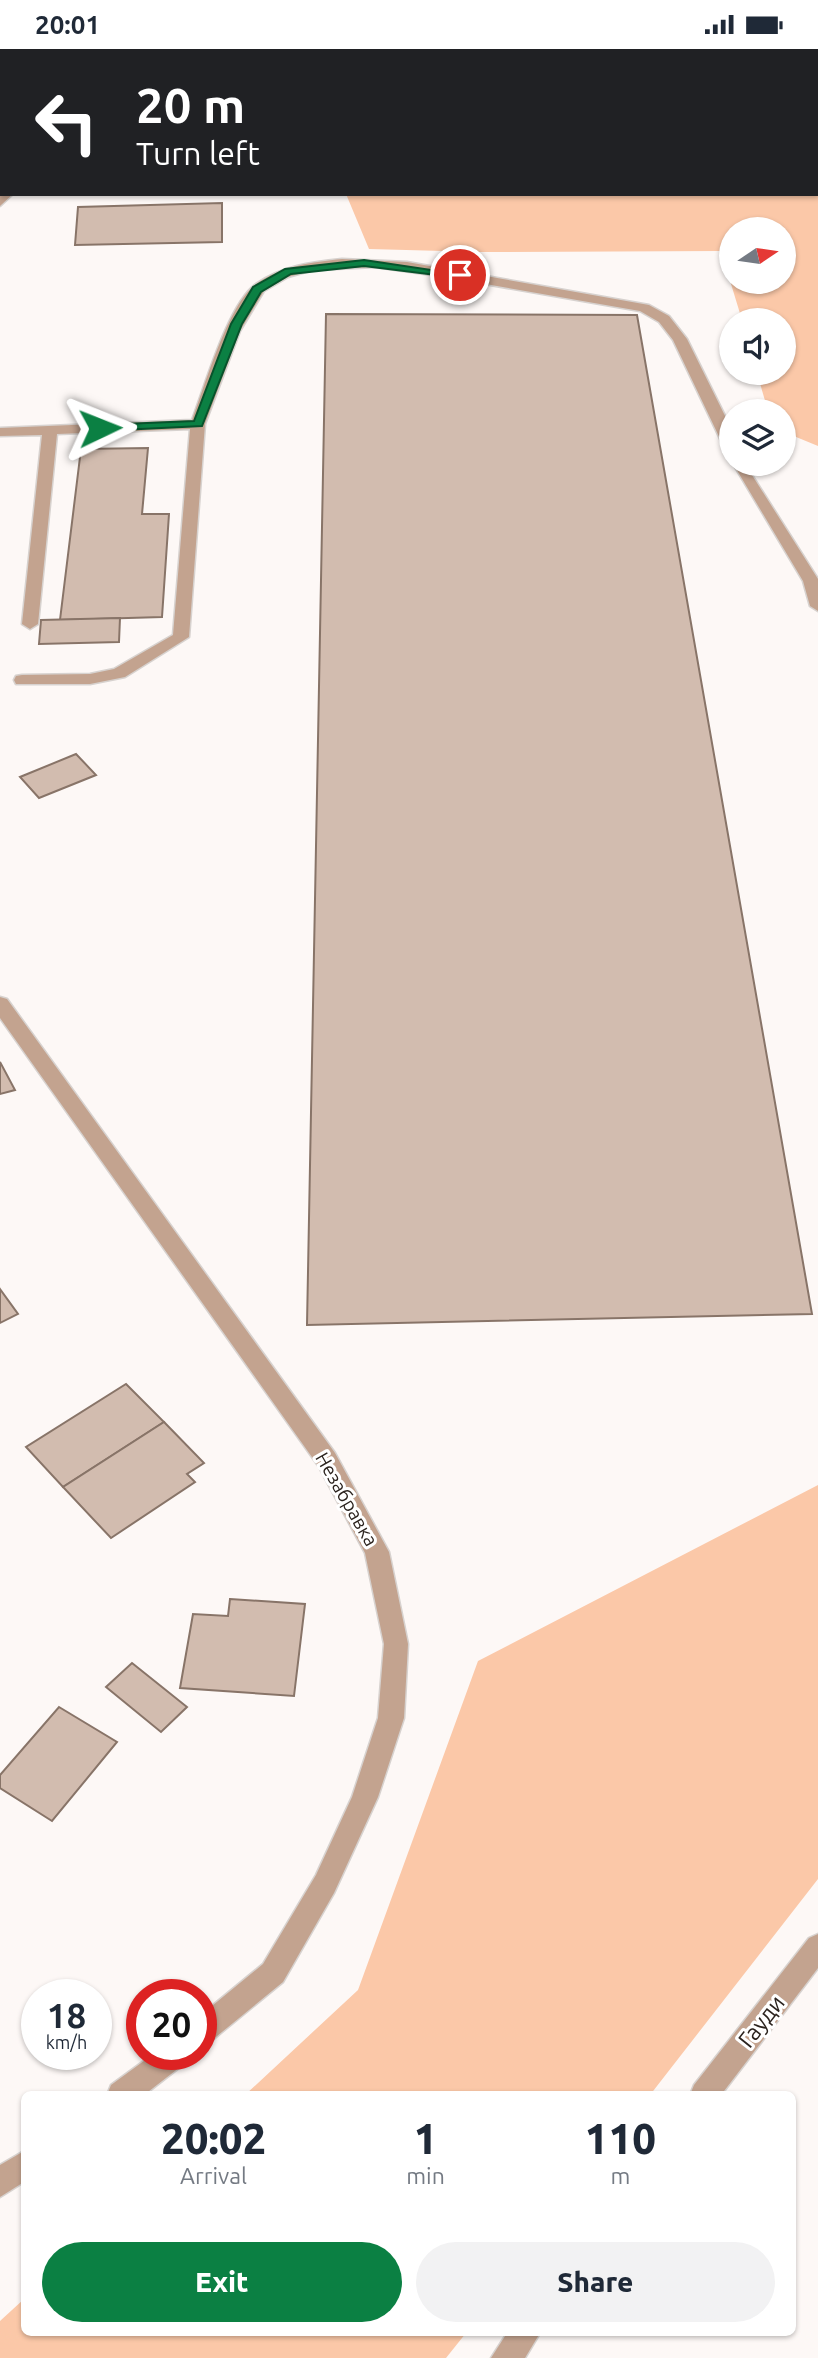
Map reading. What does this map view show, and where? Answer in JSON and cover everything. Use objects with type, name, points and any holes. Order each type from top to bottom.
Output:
[{"type":"street","points":[[22,680],[90,679],[119,673],[181,636],[198,424],[237,324],[257,290],[289,272],[364,263],[405,266],[644,307],[664,319],[680,339],[719,420]]},
{"type":"street","points":[[0,432],[198,424]]},
{"type":"street","points":[[30,624],[50,430]]},
{"type":"street","points":[[745,476],[811,581],[818,606]]},
{"type":"street","name":"Незабравка","points":[[0,1004],[327,1460],[377,1552],[396,1644],[391,1718],[365,1797],[325,1884],[273,1973],[217,2019]]},
{"type":"street","name":"Гауди","points":[[707,2091],[818,1947]]},
{"type":"street","points":[[126,2091],[154,2070]]},
{"type":"street","points":[[0,2183],[21,2167]]},
{"type":"street","points":[[506,2358],[523,2336]]},
{"type":"shaded area","points":[[347,196],[818,196],[818,446],[796,437],[796,399],[765,399],[760,385],[796,385],[796,308],[738,308],[734,294],[796,294],[796,217],[719,217],[719,251],[480,252],[369,249]]},
{"type":"shaded area","points":[[818,1485],[818,1879],[653,2091],[249,2091],[358,1990],[478,1661]]},
{"type":"shaded area","points":[[21,2302],[21,2336],[464,2336],[446,2358],[0,2358],[0,2321]]},
{"type":"building","points":[[222,203],[222,242],[75,245],[78,207]]},
{"type":"building","points":[[326,314],[637,315],[812,1314],[307,1325]]},
{"type":"building","points":[[148,448],[142,514],[169,514],[162,617],[60,620],[81,449]]},
{"type":"building","points":[[120,618],[119,642],[39,644],[41,620]]},
{"type":"building","points":[[76,754],[96,775],[39,798],[20,777]]},
{"type":"building","points":[[0,1062],[15,1090],[0,1094]]},
{"type":"building","points":[[0,1289],[18,1314],[0,1323]]},
{"type":"building","points":[[126,1384],[164,1422],[63,1487],[26,1447]]},
{"type":"building","points":[[164,1422],[204,1463],[187,1474],[195,1482],[111,1538],[63,1487]]},
{"type":"building","points":[[230,1599],[305,1604],[294,1696],[180,1688],[193,1614],[228,1616]]},
{"type":"building","points":[[132,1663],[187,1707],[161,1732],[106,1687]]},
{"type":"building","points":[[59,1707],[117,1742],[52,1821],[0,1788],[0,1775]]},
{"type":"route","points":[[100,428],[198,424],[237,324],[257,290],[289,272],[337,264],[364,263],[405,266],[460,275]]}]
